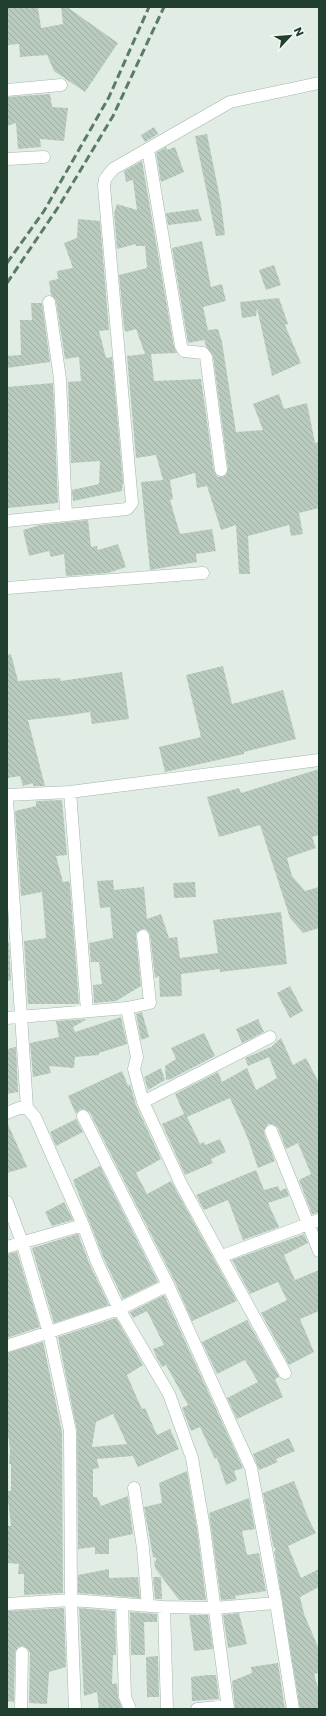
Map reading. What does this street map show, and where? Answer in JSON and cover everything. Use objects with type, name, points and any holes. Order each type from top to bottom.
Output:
[{"type":"street","points":[[7,521],[126,509],[132,503],[104,186],[105,179],[113,169],[230,102],[319,83]]},
{"type":"street","points":[[7,90],[62,85]]},
{"type":"street","points":[[148,149],[181,346],[184,350],[203,353],[206,357],[221,470]]},
{"type":"street","points":[[7,159],[44,157]]},
{"type":"street","points":[[49,302],[60,379],[66,515]]},
{"type":"street","points":[[7,588],[203,573]]},
{"type":"street","points":[[7,795],[70,792],[319,760]]},
{"type":"street","points":[[70,792],[87,1011]]},
{"type":"street","points":[[7,800],[27,1108],[35,1116],[118,1309],[169,1394],[192,1458],[204,1528],[228,1708],[197,1709]]},
{"type":"street","points":[[7,1018],[21,1015],[128,1008],[141,1006],[150,1002],[143,936]]},
{"type":"street","points":[[128,1008],[137,1057],[134,1069],[143,1102],[181,1184],[222,1256],[285,1373]]},
{"type":"street","points":[[143,1102],[270,1037]]},
{"type":"street","points":[[7,1113],[19,1108],[27,1108]]},
{"type":"street","points":[[83,1116],[168,1285],[251,1468],[276,1603],[293,1709]]},
{"type":"street","points":[[271,1131],[314,1222],[319,1251]]},
{"type":"street","points":[[7,1202],[22,1242],[49,1333],[70,1431],[75,1709]]},
{"type":"street","points":[[222,1256],[314,1222]]},
{"type":"street","points":[[7,1247],[82,1225]]},
{"type":"street","points":[[7,1346],[118,1309],[168,1285]]},
{"type":"street","points":[[134,1488],[143,1548],[148,1606]]},
{"type":"street","points":[[7,1604],[72,1600],[164,1607],[214,1608],[276,1603]]},
{"type":"street","points":[[122,1604],[126,1697],[129,1709]]},
{"type":"street","points":[[164,1607],[167,1709]]},
{"type":"street","points":[[21,1709],[22,1653]]},
{"type":"building","points":[[7,7],[38,7],[41,28],[63,24],[61,7],[67,7],[118,43],[85,92],[54,71],[47,55],[20,57],[19,44],[7,45]]},
{"type":"building","points":[[50,94],[52,107],[68,108],[64,141],[40,139],[41,147],[18,149],[16,123],[7,126],[7,97]]},
{"type":"building","points":[[154,127],[158,134],[145,142],[141,135]]},
{"type":"building","points":[[207,134],[221,203],[225,235],[216,236],[195,136]]},
{"type":"building","points":[[166,147],[167,150],[175,147],[184,172],[161,182],[156,153]]},
{"type":"building","points":[[142,161],[174,347],[177,353],[151,354],[154,381],[201,379],[214,471],[218,477],[225,476],[228,469],[213,356],[204,340],[188,343],[172,248],[202,241],[211,287],[222,284],[226,301],[203,307],[208,330],[218,329],[222,342],[236,432],[263,430],[253,404],[279,394],[284,409],[307,403],[315,443],[319,442],[319,508],[299,513],[303,534],[291,536],[289,525],[248,536],[250,574],[239,574],[236,525],[221,530],[207,486],[197,488],[195,473],[170,480],[173,499],[170,500],[180,534],[212,529],[216,551],[196,554],[197,562],[150,570],[141,482],[163,480],[156,455],[136,458],[127,356],[145,354],[136,329],[126,332],[124,328],[119,275],[147,268],[145,246],[136,246],[136,244],[117,249],[114,213],[117,204],[137,210],[133,180],[126,182],[124,171]]},
{"type":"building","points":[[198,209],[202,221],[168,225],[166,213]]},
{"type":"building","points":[[78,219],[100,221],[109,330],[99,331],[106,358],[112,357],[123,482],[122,491],[73,501],[72,490],[99,484],[100,461],[71,463],[68,382],[81,381],[79,357],[65,359],[56,301],[51,295],[49,281],[58,279],[57,271],[73,268],[64,243],[77,238]]},
{"type":"building","points":[[274,265],[281,285],[266,290],[259,270]]},
{"type":"building","points":[[279,298],[288,324],[285,325],[301,363],[272,376],[257,308],[256,316],[242,318],[240,302]]},
{"type":"building","points":[[31,303],[42,303],[50,362],[7,368],[7,356],[21,355],[20,320],[32,320]]},
{"type":"building","points":[[53,383],[58,503],[8,508],[7,387]]},
{"type":"building","points":[[88,520],[91,547],[97,546],[98,550],[118,544],[126,567],[108,573],[66,576],[64,554],[51,557],[49,551],[29,556],[23,530],[40,525]]},
{"type":"building","points":[[11,654],[18,681],[60,678],[61,681],[122,672],[129,719],[92,724],[90,712],[28,720],[45,786],[33,786],[33,783],[23,786],[20,776],[7,778],[7,655]]},
{"type":"building","points":[[223,666],[232,704],[283,690],[296,739],[244,752],[244,754],[165,772],[159,747],[201,737],[186,675]]},
{"type":"building","points":[[319,769],[319,835],[312,837],[316,848],[287,858],[292,876],[305,891],[319,887],[319,928],[303,933],[290,918],[260,825],[219,837],[207,797],[239,788],[241,793]]},
{"type":"building","points":[[62,800],[67,855],[56,856],[63,882],[69,881],[70,885],[79,1004],[28,1004],[24,941],[46,938],[42,892],[21,896],[15,811],[36,806],[36,801]]},
{"type":"building","points":[[113,880],[114,890],[144,887],[147,919],[161,914],[169,938],[177,937],[180,958],[218,953],[213,920],[281,912],[287,964],[220,972],[220,969],[181,974],[182,996],[160,997],[159,976],[155,978],[150,935],[146,929],[142,929],[136,933],[141,986],[116,1001],[94,1003],[93,985],[102,984],[99,962],[91,962],[89,943],[113,938],[110,907],[100,908],[97,881]]},
{"type":"building","points":[[195,882],[196,897],[174,898],[173,883]]},
{"type":"building","points":[[7,942],[9,942],[11,980],[7,981]]},
{"type":"building","points":[[290,986],[303,1011],[290,1018],[277,993]]},
{"type":"building","points":[[142,1012],[149,1037],[141,1040],[136,1014]]},
{"type":"building","points":[[121,1017],[127,1044],[99,1053],[99,1055],[75,1057],[74,1068],[49,1066],[51,1073],[33,1077],[30,1043],[59,1037],[56,1021],[87,1019],[73,1027],[75,1032]]},
{"type":"building","points":[[258,1019],[264,1032],[242,1043],[236,1029]]},
{"type":"building","points":[[204,1033],[215,1056],[169,1080],[166,1080],[165,1066],[176,1059],[171,1048]]},
{"type":"building","points":[[281,1038],[293,1065],[306,1058],[319,1083],[319,1213],[312,1214],[299,1180],[311,1174],[298,1143],[286,1149],[278,1128],[272,1124],[268,1124],[264,1130],[264,1133],[275,1161],[258,1168],[248,1139],[230,1098],[187,1117],[200,1144],[204,1142],[205,1145],[220,1139],[226,1152],[211,1159],[213,1163],[185,1175],[162,1124],[184,1114],[175,1094],[218,1072],[222,1082],[247,1068],[256,1090],[277,1078],[269,1057],[248,1066],[245,1058],[271,1047]]},
{"type":"building","points":[[16,1047],[18,1092],[7,1094],[7,1049]]},
{"type":"building","points":[[161,1068],[165,1080],[148,1090],[144,1077]]},
{"type":"building","points":[[122,1071],[128,1086],[130,1084],[136,1105],[161,1159],[136,1173],[147,1194],[171,1181],[237,1301],[192,1321],[175,1282],[90,1113],[83,1109],[79,1110],[76,1114],[68,1096]]},
{"type":"building","points":[[76,1119],[83,1132],[56,1146],[50,1132]]},
{"type":"building","points":[[7,1122],[27,1167],[7,1173]]},
{"type":"building","points":[[100,1166],[158,1282],[123,1299],[104,1259],[73,1180]]},
{"type":"building","points":[[256,1170],[264,1190],[278,1186],[280,1191],[286,1188],[289,1196],[268,1203],[279,1227],[243,1240],[228,1200],[204,1210],[196,1195]]},
{"type":"building","points":[[64,1202],[73,1220],[52,1226],[45,1212]]},
{"type":"building","points":[[78,1234],[90,1265],[109,1305],[54,1323],[32,1248]]},
{"type":"building","points":[[304,1234],[308,1243],[284,1255],[295,1280],[319,1270],[319,1311],[300,1319],[314,1352],[289,1365],[261,1313],[287,1300],[278,1282],[250,1294],[232,1260]]},
{"type":"building","points":[[17,1252],[40,1327],[7,1338],[7,1254]]},
{"type":"building","points":[[164,1295],[243,1468],[234,1471],[237,1480],[226,1485],[217,1458],[215,1459],[200,1427],[191,1431],[182,1408],[188,1405],[166,1365],[162,1367],[153,1349],[164,1345],[147,1311],[133,1318],[130,1312]]},
{"type":"building","points":[[116,1318],[143,1365],[127,1375],[142,1409],[145,1408],[157,1435],[170,1429],[179,1449],[138,1467],[133,1456],[97,1459],[99,1468],[93,1469],[93,1497],[97,1497],[101,1506],[128,1496],[133,1534],[109,1539],[109,1554],[95,1554],[95,1547],[78,1549],[77,1431],[58,1337]],"holes":[[[113,1414],[127,1444],[92,1447],[96,1422]]]},
{"type":"building","points":[[247,1320],[279,1377],[275,1379],[283,1397],[237,1419],[227,1398],[258,1382],[245,1360],[217,1374],[202,1342]]},
{"type":"building","points":[[43,1342],[62,1432],[63,1593],[24,1595],[24,1574],[18,1574],[19,1564],[8,1563],[7,1526],[11,1526],[7,1491],[11,1491],[11,1464],[9,1464],[10,1450],[7,1426],[7,1353]]},
{"type":"building","points":[[289,1438],[295,1451],[276,1459],[278,1462],[259,1470],[253,1454]]},
{"type":"building","points":[[187,1471],[197,1529],[206,1600],[179,1600],[155,1568],[154,1561],[156,1561],[156,1558],[153,1557],[144,1507],[162,1503],[159,1483]]},
{"type":"building","points":[[294,1481],[309,1520],[316,1533],[288,1546],[301,1578],[319,1569],[319,1587],[300,1597],[304,1614],[319,1649],[319,1673],[314,1674],[319,1691],[319,1707],[313,1709],[300,1709],[274,1551],[276,1550],[273,1545],[263,1493]]},
{"type":"building","points":[[249,1498],[255,1529],[242,1531],[247,1555],[259,1553],[266,1591],[235,1596],[236,1599],[221,1600],[209,1513]]},
{"type":"building","points":[[109,1569],[109,1578],[138,1577],[140,1598],[78,1593],[78,1575]]},
{"type":"building","points":[[153,1577],[161,1577],[162,1599],[155,1599]]},
{"type":"building","points":[[64,1608],[66,1667],[49,1672],[47,1704],[29,1703],[30,1653],[28,1649],[23,1646],[18,1647],[15,1652],[14,1702],[7,1701],[7,1611]]},
{"type":"building","points":[[79,1608],[115,1611],[116,1655],[113,1655],[112,1684],[117,1683],[118,1698],[122,1708],[99,1709],[97,1692],[84,1696]]},
{"type":"building","points":[[130,1612],[157,1614],[157,1622],[144,1622],[145,1655],[131,1655]]},
{"type":"building","points":[[239,1613],[247,1644],[228,1648],[223,1615]]},
{"type":"building","points":[[189,1615],[208,1615],[213,1649],[194,1651]]},
{"type":"building","points":[[158,1656],[159,1697],[147,1697],[146,1657]]},
{"type":"building","points":[[278,1663],[285,1709],[235,1709],[232,1681],[252,1673],[251,1667]]},
{"type":"building","points":[[216,1675],[219,1699],[192,1701],[191,1677]]},
{"type":"railway","points":[[7,263],[44,211],[109,97],[149,7]]},
{"type":"railway","points":[[7,283],[59,206],[113,116],[164,7]]}]
